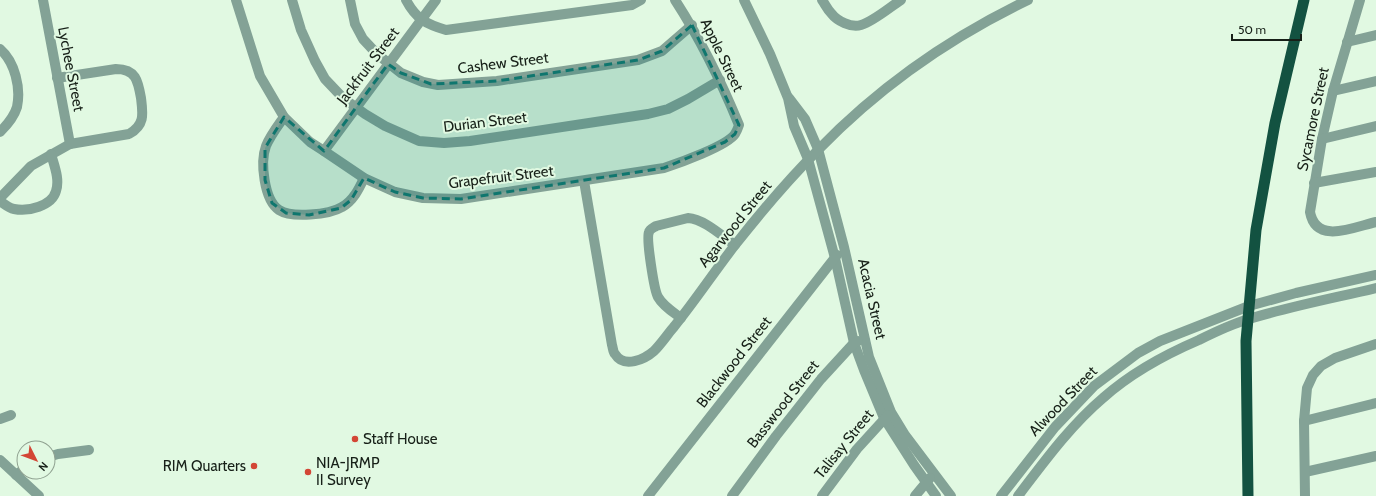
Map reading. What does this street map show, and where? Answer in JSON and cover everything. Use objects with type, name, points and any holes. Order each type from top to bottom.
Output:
[{"type":"highway","points":[[1248,496],[1246,341],[1256,230],[1275,123],[1304,0]]},
{"type":"street","name":"Lychee Street","points":[[43,0],[70,144]]},
{"type":"street","name":"Grapefruit Street","points":[[236,0],[260,76],[284,117],[310,142],[364,178],[402,194],[423,198],[461,199],[664,168],[683,162],[725,142],[735,134],[739,125]]},
{"type":"street","name":"Durian Street","points":[[292,0],[301,30],[315,61],[325,78],[343,98],[385,126],[419,141],[444,143],[464,142],[648,114],[668,109],[720,80]]},
{"type":"street","name":"Cashew Street","points":[[350,0],[355,24],[363,39],[388,64],[401,74],[431,84],[497,81],[638,60],[662,51],[692,25]]},
{"type":"street","points":[[406,0],[412,11],[421,20],[432,26],[446,30],[632,5],[641,0]]},
{"type":"street","name":"Jackfruit Street","points":[[324,151],[436,0]]},
{"type":"street","name":"Apple Street","points":[[675,0],[692,25],[720,80],[739,125]]},
{"type":"street","name":"Acacia Street","points":[[744,0],[770,54],[788,98],[794,126],[808,159],[835,258],[854,343],[888,415],[926,482],[936,496]]},
{"type":"street","points":[[822,0],[837,20],[854,25],[861,25],[901,0]]},
{"type":"street","name":"Agarwood Street","points":[[584,181],[612,345],[615,354],[620,359],[625,361],[641,360],[655,350],[735,246],[792,177],[818,149],[852,117],[893,84],[936,53],[973,30],[1028,0]]},
{"type":"street","name":"Sycamore Street","points":[[1360,0],[1333,91],[1322,139],[1310,212],[1311,221],[1315,226],[1323,231],[1334,232],[1376,222]]},
{"type":"street","points":[[1347,42],[1376,35]]},
{"type":"street","points":[[0,49],[11,63],[16,75],[18,90],[17,107],[9,124],[0,132]]},
{"type":"street","points":[[0,198],[31,166],[51,154],[70,144],[129,134],[136,130],[143,118],[138,81],[129,72],[123,69],[57,78]]},
{"type":"street","points":[[1333,91],[1376,81]]},
{"type":"street","name":"Acacia Street","points":[[788,98],[805,119],[818,149],[844,247],[869,357],[888,415],[951,496]]},
{"type":"street","points":[[284,117],[270,137],[265,148],[264,167],[267,194],[272,203],[279,210],[309,215],[341,208],[351,200],[364,178]]},
{"type":"street","points":[[1322,139],[1376,126]]},
{"type":"street","points":[[0,201],[12,209],[23,209],[38,207],[52,200],[57,190],[57,179],[51,154]]},
{"type":"street","points":[[1314,183],[1376,172]]},
{"type":"street","points":[[681,318],[661,301],[655,292],[648,242],[651,228],[688,218],[694,218],[735,246]]},
{"type":"street","name":"Blackwood Street","points":[[648,496],[844,247]]},
{"type":"street","name":"Alwood Street","points":[[1001,496],[1055,427],[1094,386],[1138,353],[1160,341],[1249,306],[1376,275]]},
{"type":"street","name":"Alwood Street","points":[[1018,496],[1065,437],[1085,415],[1125,380],[1169,353],[1248,319],[1376,288]]},
{"type":"street","name":"Basswood Street","points":[[732,496],[821,378],[854,343],[865,337]]},
{"type":"street","points":[[1306,496],[1304,420],[1307,388],[1313,376],[1321,366],[1335,358],[1376,344]]},
{"type":"street","points":[[1304,420],[1376,403]]},
{"type":"street","points":[[0,419],[11,415]]},
{"type":"street","name":"Talisay Street","points":[[822,496],[857,450],[888,415]]},
{"type":"street","points":[[56,455],[89,450]]},
{"type":"street","points":[[1305,472],[1376,456]]},
{"type":"street","points":[[0,460],[16,470]]},
{"type":"street","points":[[915,496],[934,473]]},
{"type":"street","points":[[27,480],[40,496]]},
{"type":"highlighted area","points":[[692,25],[739,125],[735,134],[725,142],[664,168],[461,199],[423,198],[395,192],[364,178],[351,200],[341,208],[309,215],[286,213],[272,203],[265,180],[265,148],[284,117],[324,151],[388,64],[401,73],[431,84],[497,81],[638,60],[662,51]]},
{"type":"place","name":"Staff House","points":[[355,439]]},
{"type":"place","name":"RIM Quarters","points":[[254,466]]},
{"type":"place","name":"NIA-JRMP II Survey","points":[[308,472]]}]
